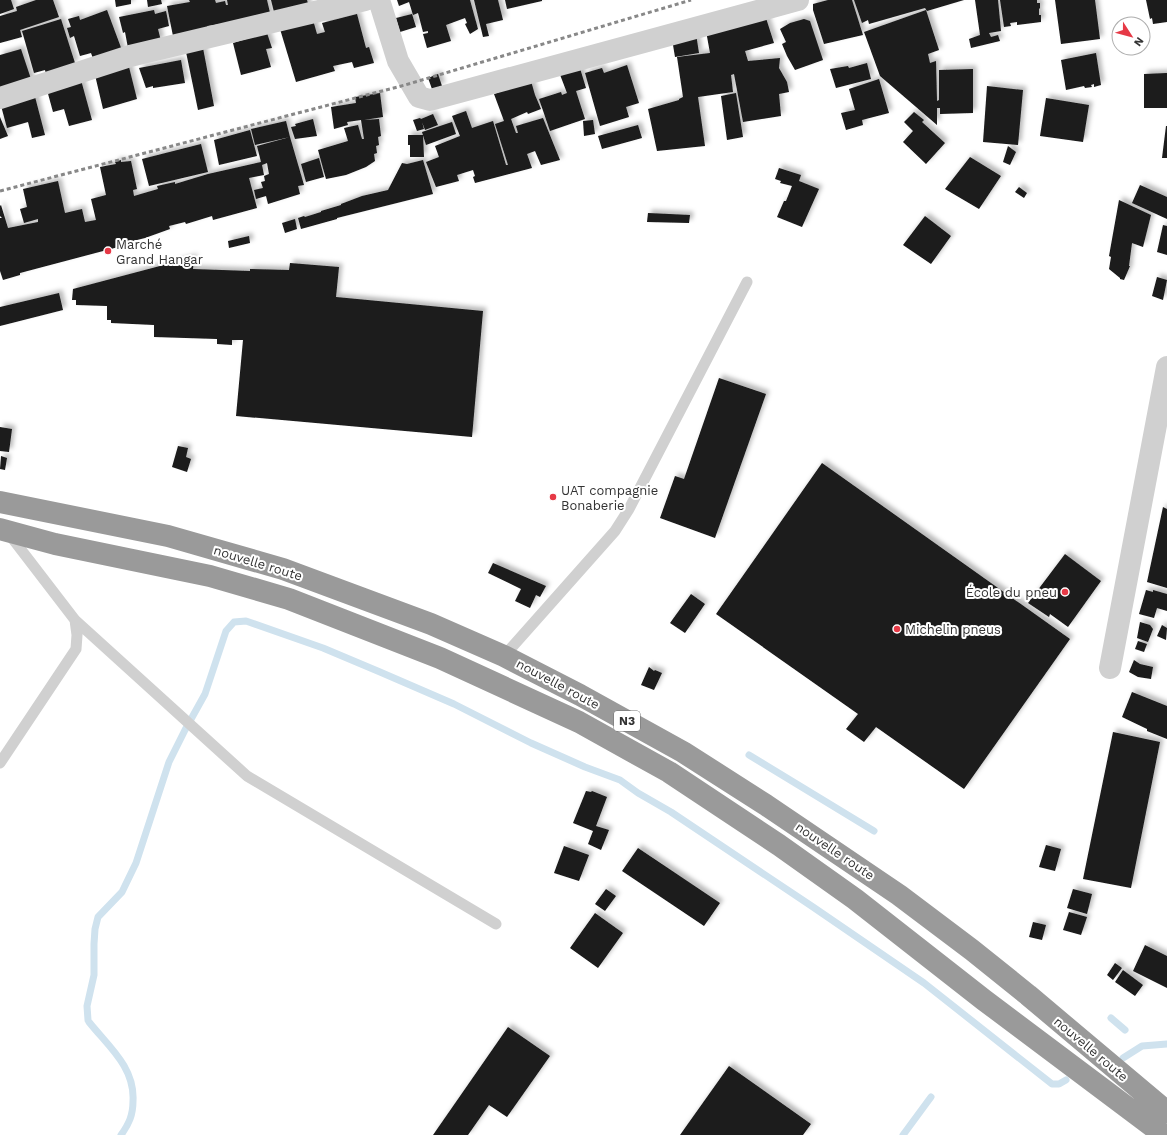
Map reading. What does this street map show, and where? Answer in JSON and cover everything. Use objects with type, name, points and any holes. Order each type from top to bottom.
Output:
[{"type":"highway","name":"nouvelle route","points":[[0,502],[168,536],[283,569],[431,624],[504,656],[580,695],[682,752],[766,805],[899,895],[972,950],[1028,995],[1158,1116],[1164,1135]]},
{"type":"highway","name":"nouvelle route","points":[[3,530],[55,544],[210,576],[289,599],[440,658],[578,722],[669,772],[779,845],[855,899],[990,1005],[1158,1116]]},
{"type":"street","points":[[0,98],[130,56],[365,0]]},
{"type":"street","points":[[379,0],[398,61],[419,98],[430,100],[798,0]]},
{"type":"street","points":[[1110,668],[1167,368]]},
{"type":"lane","points":[[504,656],[615,531],[626,515],[747,282]]},
{"type":"lane","points":[[3,530],[75,620],[247,776],[496,924]]},
{"type":"lane","points":[[0,763],[76,649],[77,635],[75,620]]},
{"type":"building","points":[[0,0],[11,0],[14,9],[0,14]]},
{"type":"building","points":[[36,0],[53,0],[59,17],[20,30],[22,37],[0,43],[0,16],[17,11],[16,7]]},
{"type":"building","points":[[115,0],[131,0],[131,4],[116,7]]},
{"type":"building","points":[[147,0],[161,0],[162,4],[148,7]]},
{"type":"building","points":[[189,0],[215,0],[216,3],[225,1],[226,5],[228,5],[227,0],[267,0],[271,17],[207,26],[210,35],[173,36],[167,6],[190,2]]},
{"type":"building","points":[[271,0],[307,0],[309,7],[275,16]]},
{"type":"building","points":[[397,0],[470,0],[478,29],[470,34],[465,24],[467,23],[465,18],[446,25],[451,41],[427,48],[423,34],[428,33],[428,31],[423,32],[418,13],[413,15],[409,2],[399,6]]},
{"type":"building","points":[[474,0],[498,0],[503,20],[486,24],[489,36],[483,37]]},
{"type":"building","points":[[505,0],[542,0],[542,1],[507,9]]},
{"type":"building","points":[[828,0],[852,0],[863,35],[824,44],[813,10],[813,4]]},
{"type":"building","points":[[854,0],[964,0],[927,11],[925,8],[869,24],[868,20],[862,23]]},
{"type":"building","points":[[975,0],[998,0],[1001,31],[989,33],[991,37],[998,35],[1000,41],[971,48],[969,39],[980,35]]},
{"type":"building","points":[[1000,0],[1037,0],[1037,3],[1040,3],[1039,15],[1041,15],[1041,22],[1017,25],[1017,22],[1010,23],[1011,26],[1004,27]]},
{"type":"building","points":[[1055,0],[1095,0],[1100,39],[1061,44]]},
{"type":"building","points":[[1146,0],[1167,0],[1167,22],[1153,24],[1152,18],[1149,16]]},
{"type":"building","points":[[107,10],[123,53],[95,64],[91,53],[80,56],[74,36],[70,38],[67,28],[71,27],[68,19],[79,16],[80,20]]},
{"type":"building","points":[[154,10],[155,14],[166,11],[169,26],[158,29],[161,41],[128,48],[125,32],[123,33],[119,17]]},
{"type":"building","points":[[926,10],[939,50],[928,54],[930,63],[936,61],[937,101],[939,100],[939,70],[973,69],[973,113],[940,114],[940,108],[937,108],[937,125],[880,76],[864,32]]},
{"type":"building","points":[[357,14],[366,48],[369,47],[374,63],[354,68],[352,62],[333,66],[335,71],[296,82],[280,29],[313,20],[317,34],[325,32],[322,23]]},
{"type":"building","points":[[412,14],[416,27],[400,32],[396,18]]},
{"type":"building","points":[[765,15],[774,43],[745,51],[748,61],[780,58],[779,68],[787,82],[789,92],[779,94],[781,116],[743,122],[734,74],[731,75],[733,92],[698,97],[705,146],[657,151],[648,109],[679,100],[683,97],[677,57],[710,53],[706,31]]},
{"type":"building","points":[[61,19],[75,63],[47,79],[45,70],[34,73],[22,31]]},
{"type":"building","points":[[804,19],[810,21],[823,60],[795,70],[782,44],[786,42],[780,29],[790,23]]},
{"type":"building","points":[[267,33],[272,48],[266,49],[271,67],[241,75],[233,43]]},
{"type":"building","points":[[696,34],[699,53],[675,57],[672,39]]},
{"type":"building","points":[[203,48],[214,106],[198,110],[186,52]]},
{"type":"building","points":[[21,49],[32,82],[0,92],[0,55]]},
{"type":"building","points":[[1096,53],[1101,85],[1094,87],[1094,84],[1091,85],[1092,87],[1085,88],[1084,86],[1066,90],[1061,60]]},
{"type":"building","points":[[181,60],[185,83],[146,88],[139,68]]},
{"type":"building","points":[[867,63],[871,79],[836,88],[830,69],[848,66],[849,68]]},
{"type":"building","points":[[579,65],[586,88],[576,91],[585,119],[550,131],[539,99],[561,92],[562,95],[567,93],[559,72]]},
{"type":"building","points":[[627,65],[639,103],[626,107],[629,117],[600,126],[585,73],[602,68],[604,73]]},
{"type":"building","points":[[129,67],[137,99],[103,109],[95,75]]},
{"type":"building","points":[[1167,73],[1167,108],[1144,108],[1144,74]]},
{"type":"building","points":[[438,74],[442,86],[432,89],[428,78]]},
{"type":"building","points":[[879,79],[889,113],[862,120],[863,125],[846,130],[841,113],[855,110],[849,89]]},
{"type":"building","points":[[81,80],[92,120],[69,126],[64,109],[53,112],[47,90]]},
{"type":"building","points":[[531,81],[541,109],[528,114],[527,112],[511,119],[516,133],[518,133],[516,126],[543,118],[560,160],[541,165],[535,151],[527,154],[532,168],[475,183],[473,170],[457,175],[459,181],[436,187],[426,162],[439,157],[435,146],[460,136],[452,116],[466,111],[472,128],[493,121],[506,165],[508,165],[495,124],[504,121],[494,94]]},
{"type":"building","points":[[987,86],[1023,90],[1018,145],[983,142]]},
{"type":"building","points":[[34,93],[45,135],[32,138],[28,122],[7,128],[0,102]]},
{"type":"building","points":[[380,93],[383,117],[364,120],[379,119],[381,136],[378,137],[379,145],[376,146],[377,153],[374,154],[375,161],[366,167],[346,175],[326,179],[318,150],[348,141],[344,128],[358,125],[362,139],[364,139],[361,120],[347,122],[348,125],[334,129],[331,107],[356,103],[355,97]]},
{"type":"building","points":[[736,93],[743,137],[727,140],[721,96]]},
{"type":"building","points":[[1046,98],[1089,105],[1083,142],[1040,136]]},
{"type":"building","points":[[914,112],[924,120],[922,122],[945,143],[926,164],[903,142],[913,131],[904,122]]},
{"type":"building","points":[[433,114],[438,125],[425,130],[422,122],[424,129],[417,131],[413,120],[421,119]]},
{"type":"building","points":[[0,117],[8,136],[0,139]]},
{"type":"building","points":[[313,119],[317,136],[295,139],[291,127],[296,126],[295,124]]},
{"type":"building","points":[[593,120],[595,134],[584,136],[583,121]]},
{"type":"building","points":[[286,121],[290,137],[255,145],[251,129]]},
{"type":"building","points":[[452,122],[456,134],[426,145],[422,132]]},
{"type":"building","points":[[638,125],[642,138],[602,149],[598,136]]},
{"type":"building","points":[[1166,126],[1167,158],[1162,158]]},
{"type":"building","points":[[250,130],[257,156],[219,165],[214,140]]},
{"type":"building","points":[[408,135],[423,135],[424,157],[410,157]]},
{"type":"building","points":[[290,137],[304,185],[298,186],[300,194],[268,204],[266,196],[256,199],[254,190],[263,188],[261,182],[265,181],[264,176],[269,174],[267,163],[262,165],[264,175],[249,178],[257,208],[213,220],[212,216],[186,224],[185,222],[169,226],[170,229],[145,238],[121,244],[122,246],[20,273],[20,275],[3,280],[0,271],[0,218],[2,218],[0,216],[0,206],[1,205],[8,228],[38,222],[38,219],[24,223],[20,209],[27,207],[23,189],[58,181],[65,213],[82,209],[85,222],[96,220],[91,199],[106,195],[100,167],[116,164],[115,162],[121,160],[121,162],[131,161],[137,189],[133,190],[134,196],[158,189],[157,186],[175,182],[175,184],[208,174],[261,162],[257,146]]},
{"type":"building","points":[[201,144],[208,172],[149,186],[142,159]]},
{"type":"building","points":[[1008,146],[1016,152],[1010,165],[1003,162]]},
{"type":"building","points":[[970,157],[1001,176],[979,209],[945,189]]},
{"type":"building","points":[[319,158],[324,177],[306,182],[301,164]]},
{"type":"building","points":[[423,160],[433,194],[337,218],[301,229],[298,218],[321,212],[362,196],[388,190],[402,163],[407,164]]},
{"type":"building","points":[[779,168],[801,175],[799,181],[819,189],[802,227],[777,217],[792,186],[780,183],[781,181],[775,179]]},
{"type":"building","points":[[1140,185],[1167,197],[1167,219],[1132,203]]},
{"type":"building","points":[[1019,187],[1027,193],[1024,198],[1015,192]]},
{"type":"building","points":[[1119,200],[1151,215],[1143,247],[1132,243],[1130,266],[1124,280],[1120,279],[1109,269],[1111,257],[1109,256]]},
{"type":"building","points":[[648,213],[690,215],[689,223],[647,222]]},
{"type":"building","points":[[925,216],[951,236],[931,264],[903,245]]},
{"type":"building","points":[[295,219],[297,229],[285,233],[282,223]]},
{"type":"building","points":[[1163,225],[1167,226],[1167,255],[1157,252]]},
{"type":"building","points":[[249,236],[250,243],[229,248],[228,241]]},
{"type":"building","points":[[194,257],[193,269],[250,271],[250,269],[289,270],[290,263],[339,267],[336,297],[483,311],[472,437],[236,416],[243,340],[232,340],[232,345],[217,344],[217,339],[154,337],[154,325],[111,323],[111,320],[107,320],[107,306],[76,305],[76,300],[72,300],[73,289]]},
{"type":"building","points":[[1157,277],[1167,280],[1163,300],[1152,296]]},
{"type":"building","points":[[59,293],[63,310],[0,326],[0,307]]},
{"type":"building","points":[[719,378],[766,394],[715,538],[660,518],[675,476],[684,479]]},
{"type":"building","points":[[0,427],[12,429],[9,452],[0,451]]},
{"type":"building","points":[[178,446],[188,448],[186,457],[191,459],[187,472],[172,467]]},
{"type":"building","points":[[1,456],[7,458],[5,470],[0,469]]},
{"type":"building","name":"Michelin pneus","points":[[822,463],[1070,639],[964,789],[876,727],[864,742],[846,729],[858,714],[716,614]]},
{"type":"building","points":[[1163,507],[1167,509],[1167,588],[1147,582]]},
{"type":"building","name":"École du pneu","points":[[1065,554],[1101,581],[1068,627],[1050,614],[1049,617],[1028,603]]},
{"type":"building","points":[[493,563],[546,586],[540,597],[536,595],[530,608],[515,601],[521,589],[488,573]]},
{"type":"building","points":[[1146,590],[1153,592],[1153,590],[1167,594],[1167,611],[1157,608],[1154,618],[1139,614]]},
{"type":"building","points":[[691,594],[705,604],[685,633],[670,623]]},
{"type":"building","points":[[1140,622],[1150,625],[1153,629],[1148,642],[1137,638]]},
{"type":"building","points":[[1162,625],[1167,628],[1166,640],[1157,636]]},
{"type":"building","points":[[1138,641],[1147,644],[1144,652],[1135,649]]},
{"type":"building","points":[[1134,660],[1140,664],[1153,667],[1151,679],[1138,677],[1129,672]]},
{"type":"building","points":[[649,667],[654,671],[655,670],[662,673],[654,690],[641,685]]},
{"type":"building","points":[[1132,692],[1167,706],[1167,739],[1147,731],[1147,729],[1122,717]]},
{"type":"building","points":[[1113,732],[1160,742],[1131,888],[1083,879]]},
{"type":"building","points":[[586,791],[592,791],[607,797],[596,826],[609,830],[601,850],[588,844],[593,831],[573,823]]},
{"type":"building","points":[[1046,845],[1061,849],[1055,871],[1039,867]]},
{"type":"building","points":[[564,846],[589,855],[579,881],[554,873]]},
{"type":"building","points":[[638,848],[720,903],[704,926],[622,871]]},
{"type":"building","points":[[606,889],[616,896],[605,911],[595,904]]},
{"type":"building","points":[[1073,889],[1092,894],[1087,914],[1067,908]]},
{"type":"building","points":[[1069,912],[1087,917],[1081,935],[1063,930]]},
{"type":"building","points":[[595,913],[623,933],[598,968],[570,948]]},
{"type":"building","points":[[1033,922],[1046,925],[1042,940],[1029,937]]},
{"type":"building","points":[[1145,945],[1167,956],[1167,988],[1133,971]]},
{"type":"building","points":[[1115,963],[1122,968],[1113,980],[1107,975]]},
{"type":"building","points":[[1123,970],[1143,985],[1135,996],[1115,982]]},
{"type":"building","points":[[508,1027],[550,1056],[507,1117],[489,1105],[468,1135],[433,1135]]},
{"type":"building","points":[[729,1066],[811,1124],[803,1135],[680,1135]]},
{"type":"waterway","points":[[88,1020],[87,1006],[94,975],[95,929],[98,917],[122,892],[136,863],[169,762],[205,694],[226,631],[234,622],[246,621],[323,648],[380,672],[454,704],[531,743],[585,767],[620,780],[638,793],[671,812],[924,983],[1052,1084],[1059,1084],[1066,1080]]},
{"type":"waterway","points":[[749,755],[874,831]]},
{"type":"waterway","points":[[1111,1018],[1125,1030]]},
{"type":"waterway","points":[[89,1022],[119,1058],[130,1078],[133,1101],[132,1111],[128,1123],[121,1135]]},
{"type":"waterway","points":[[1123,1058],[1142,1046],[1167,1044]]},
{"type":"waterway","points":[[903,1135],[931,1097]]},
{"type":"railway","points":[[0,191],[405,85],[691,0]]},
{"type":"place","name":"Marché Grand Hangar","points":[[108,251]]},
{"type":"place","name":"UAT compagnie Bonaberie","points":[[553,497]]},
{"type":"place","name":"École du pneu","points":[[1065,592]]},
{"type":"place","name":"Michelin pneus","points":[[897,629]]}]
